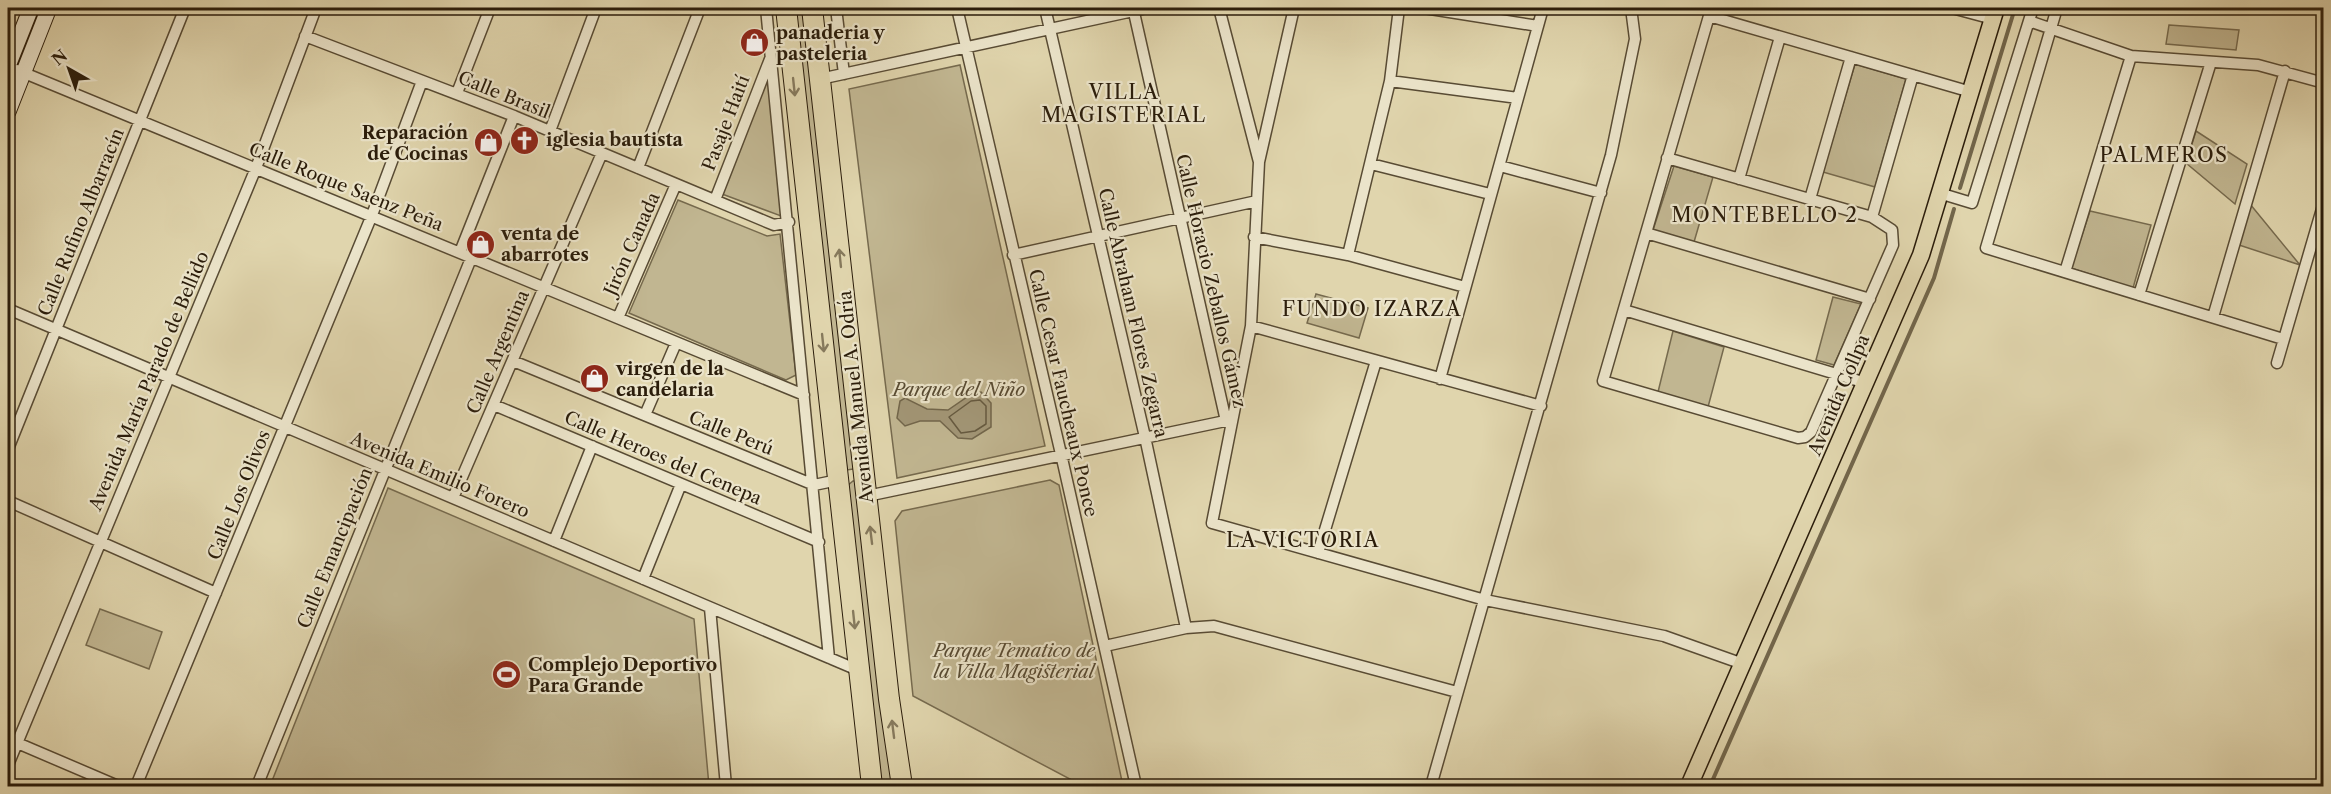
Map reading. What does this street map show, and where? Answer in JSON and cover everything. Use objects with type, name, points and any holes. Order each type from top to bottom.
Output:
[{"type":"highway","name":"Avenida Manuel A. Odría","points":[[786,8],[872,786]]},
{"type":"highway","name":"Avenida Manuel A. Odría","points":[[812,8],[895,746],[902,786]]},
{"type":"highway","points":[[838,480],[864,476]]},
{"type":"main road","name":"Avenida Collpa","points":[[1689,786],[1921,255],[1994,13]]},
{"type":"street","points":[[8,66],[31,8]]},
{"type":"street","points":[[8,112],[50,8]]},
{"type":"street","name":"Calle Rufino Albarracín","points":[[8,449],[185,8]]},
{"type":"street","name":"Avenida María Parado de Bellido","points":[[8,765],[12,741],[100,542],[256,168],[316,8]]},
{"type":"street","points":[[457,93],[490,8]]},
{"type":"street","points":[[550,131],[596,8]]},
{"type":"street","points":[[638,168],[700,8]]},
{"type":"street","points":[[766,8],[789,222],[829,658]]},
{"type":"street","points":[[836,8],[844,74]]},
{"type":"street","name":"Calle Cesar Faucheaux Ponce","points":[[957,8],[1013,255],[1062,453],[1136,786]]},
{"type":"street","name":"Calle Abraham Flores Zegarra","points":[[1045,8],[1145,437],[1186,627]]},
{"type":"street","points":[[820,79],[1133,9],[1147,8]]},
{"type":"street","points":[[1219,8],[1259,162]]},
{"type":"street","points":[[1294,8],[1259,162],[1251,326],[1230,420],[1212,523],[1485,600],[1664,636],[1743,664]]},
{"type":"street","points":[[1348,255],[1390,81],[1400,8]]},
{"type":"street","points":[[1424,8],[1538,26]]},
{"type":"street","points":[[1440,379],[1543,8]]},
{"type":"street","points":[[1431,786],[1542,406],[1601,193],[1634,52],[1635,27],[1631,8]]},
{"type":"street","points":[[1952,8],[1994,13]]},
{"type":"street","points":[[1940,194],[1972,203],[2033,8]]},
{"type":"street","points":[[2057,8],[1986,248],[2283,339]]},
{"type":"street","name":"Calle Horacio Zeballos Gámez","points":[[1133,9],[1179,218],[1230,420]]},
{"type":"street","points":[[1667,158],[1872,217],[1892,230],[1893,245],[1811,432],[1805,437],[1798,438],[1603,381],[1646,233],[1667,158],[1708,16],[1971,92]]},
{"type":"street","points":[[2029,21],[2131,56],[2258,65],[2324,83]]},
{"type":"street","name":"Calle Brasil","points":[[305,36],[457,93],[774,225],[789,222]]},
{"type":"street","points":[[1739,179],[1780,37]]},
{"type":"street","points":[[2065,272],[2131,56]]},
{"type":"street","points":[[1810,199],[1851,57]]},
{"type":"street","name":"Pasaje Haití","points":[[715,200],[770,59]]},
{"type":"street","points":[[2139,295],[2211,62]]},
{"type":"street","name":"Calle Roque Saenz Peña","points":[[8,66],[804,395]]},
{"type":"street","points":[[2213,317],[2285,71]]},
{"type":"street","points":[[1872,217],[1913,75]]},
{"type":"street","name":"Calle Los Olivos","points":[[136,786],[372,215],[422,81]]},
{"type":"street","points":[[1390,81],[1518,98]]},
{"type":"street","points":[[460,252],[514,116]]},
{"type":"street","name":"Calle Argentina","points":[[453,498],[602,153]]},
{"type":"street","points":[[1371,164],[1490,194]]},
{"type":"street","points":[[1500,166],[1601,193]]},
{"type":"street","name":"Jirón Canada","points":[[618,318],[676,184]]},
{"type":"street","points":[[1013,255],[1257,201]]},
{"type":"street","points":[[2277,363],[2324,202]]},
{"type":"street","points":[[1646,233],[1870,299]]},
{"type":"street","points":[[1254,237],[1348,255],[1465,287]]},
{"type":"street","name":"Calle Emancipación","points":[[257,786],[472,256]]},
{"type":"street","name":"Avenida Emilio Forero","points":[[8,309],[860,671]]},
{"type":"street","points":[[1624,309],[1866,382]]},
{"type":"street","points":[[1251,326],[1542,406]]},
{"type":"street","points":[[645,415],[676,342]]},
{"type":"street","name":"Calle Perú","points":[[513,361],[814,485]]},
{"type":"street","points":[[1318,553],[1376,361]]},
{"type":"street","name":"Calle Heroes del Cenepa","points":[[494,405],[819,542]]},
{"type":"street","points":[[867,496],[1062,453],[1230,420]]},
{"type":"street","points":[[554,541],[592,446]]},
{"type":"street","points":[[814,485],[838,480]]},
{"type":"street","points":[[643,579],[681,484]]},
{"type":"street","points":[[8,501],[216,593]]},
{"type":"street","points":[[710,608],[726,786]]},
{"type":"street","points":[[1105,646],[1186,627],[1214,626],[1457,692]]},
{"type":"street","points":[[12,741],[118,786]]},
{"type":"green space","points":[[792,8],[804,8],[856,465],[853,469],[847,470]]},
{"type":"green space","points":[[2169,25],[2239,30],[2236,50],[2166,44]]},
{"type":"green space","points":[[1855,64],[1906,79],[1875,187],[1823,172]]},
{"type":"green space","name":"Parque del Niño","points":[[960,65],[1045,446],[897,478],[849,89]]},
{"type":"green space","points":[[768,76],[781,216],[722,194]]},
{"type":"green space","points":[[2196,131],[2247,164],[2235,204],[2186,163]]},
{"type":"green space","points":[[1674,166],[1713,177],[1694,242],[1653,230]]},
{"type":"green space","points":[[678,200],[767,236],[780,234],[796,375],[786,380],[629,313]]},
{"type":"green space","points":[[2250,204],[2300,265],[2239,245]]},
{"type":"green space","points":[[2090,211],[2151,225],[2133,288],[2071,268]]},
{"type":"green space","points":[[1316,294],[1368,308],[1359,338],[1307,323]]},
{"type":"green space","points":[[1833,297],[1861,304],[1834,365],[1816,360]]},
{"type":"green space","points":[[1673,331],[1724,347],[1708,407],[1658,392]]},
{"type":"green space","name":"Parque Tematico de la Villa Magisterial","points":[[1050,480],[1059,485],[1123,786],[1083,786],[913,696],[895,521],[902,511]]},
{"type":"green space","points":[[856,481],[893,786],[879,786],[847,486]]},
{"type":"green space","name":"Complejo Deportivo Para Grande","points":[[388,488],[694,619],[709,786],[270,786]]},
{"type":"green space","points":[[100,609],[162,632],[149,669],[86,645]]},
{"type":"water","points":[[981,392],[991,403],[991,427],[972,439],[958,438],[940,421],[920,421],[905,426],[897,418],[900,401],[905,398],[927,409],[948,410],[970,395]]},
{"type":"waterway","points":[[1960,188],[2015,8]]},
{"type":"waterway","points":[[1710,786],[1934,278],[1954,209]]},
{"type":"place","name":"panaderia y pasteleria","points":[[755,43]]},
{"type":"place","name":"iglesia bautista","points":[[525,140]]},
{"type":"place","name":"Reparación de Cocinas","points":[[489,143]]},
{"type":"place","name":"venta de abarrotes","points":[[480,244]]},
{"type":"place","name":"virgen de la candelaria","points":[[595,379]]},
{"type":"place","name":"Complejo Deportivo Para Grande","points":[[507,675]]},
{"type":"district","name":"VILLA MAGISTERIAL","points":[[1124,104]]},
{"type":"district","name":"PALMEROS","points":[[2164,155]]},
{"type":"district","name":"MONTEBELLO 2","points":[[1765,215]]},
{"type":"district","name":"FUNDO IZARZA","points":[[1372,309]]},
{"type":"district","name":"LA VICTORIA","points":[[1303,540]]}]
